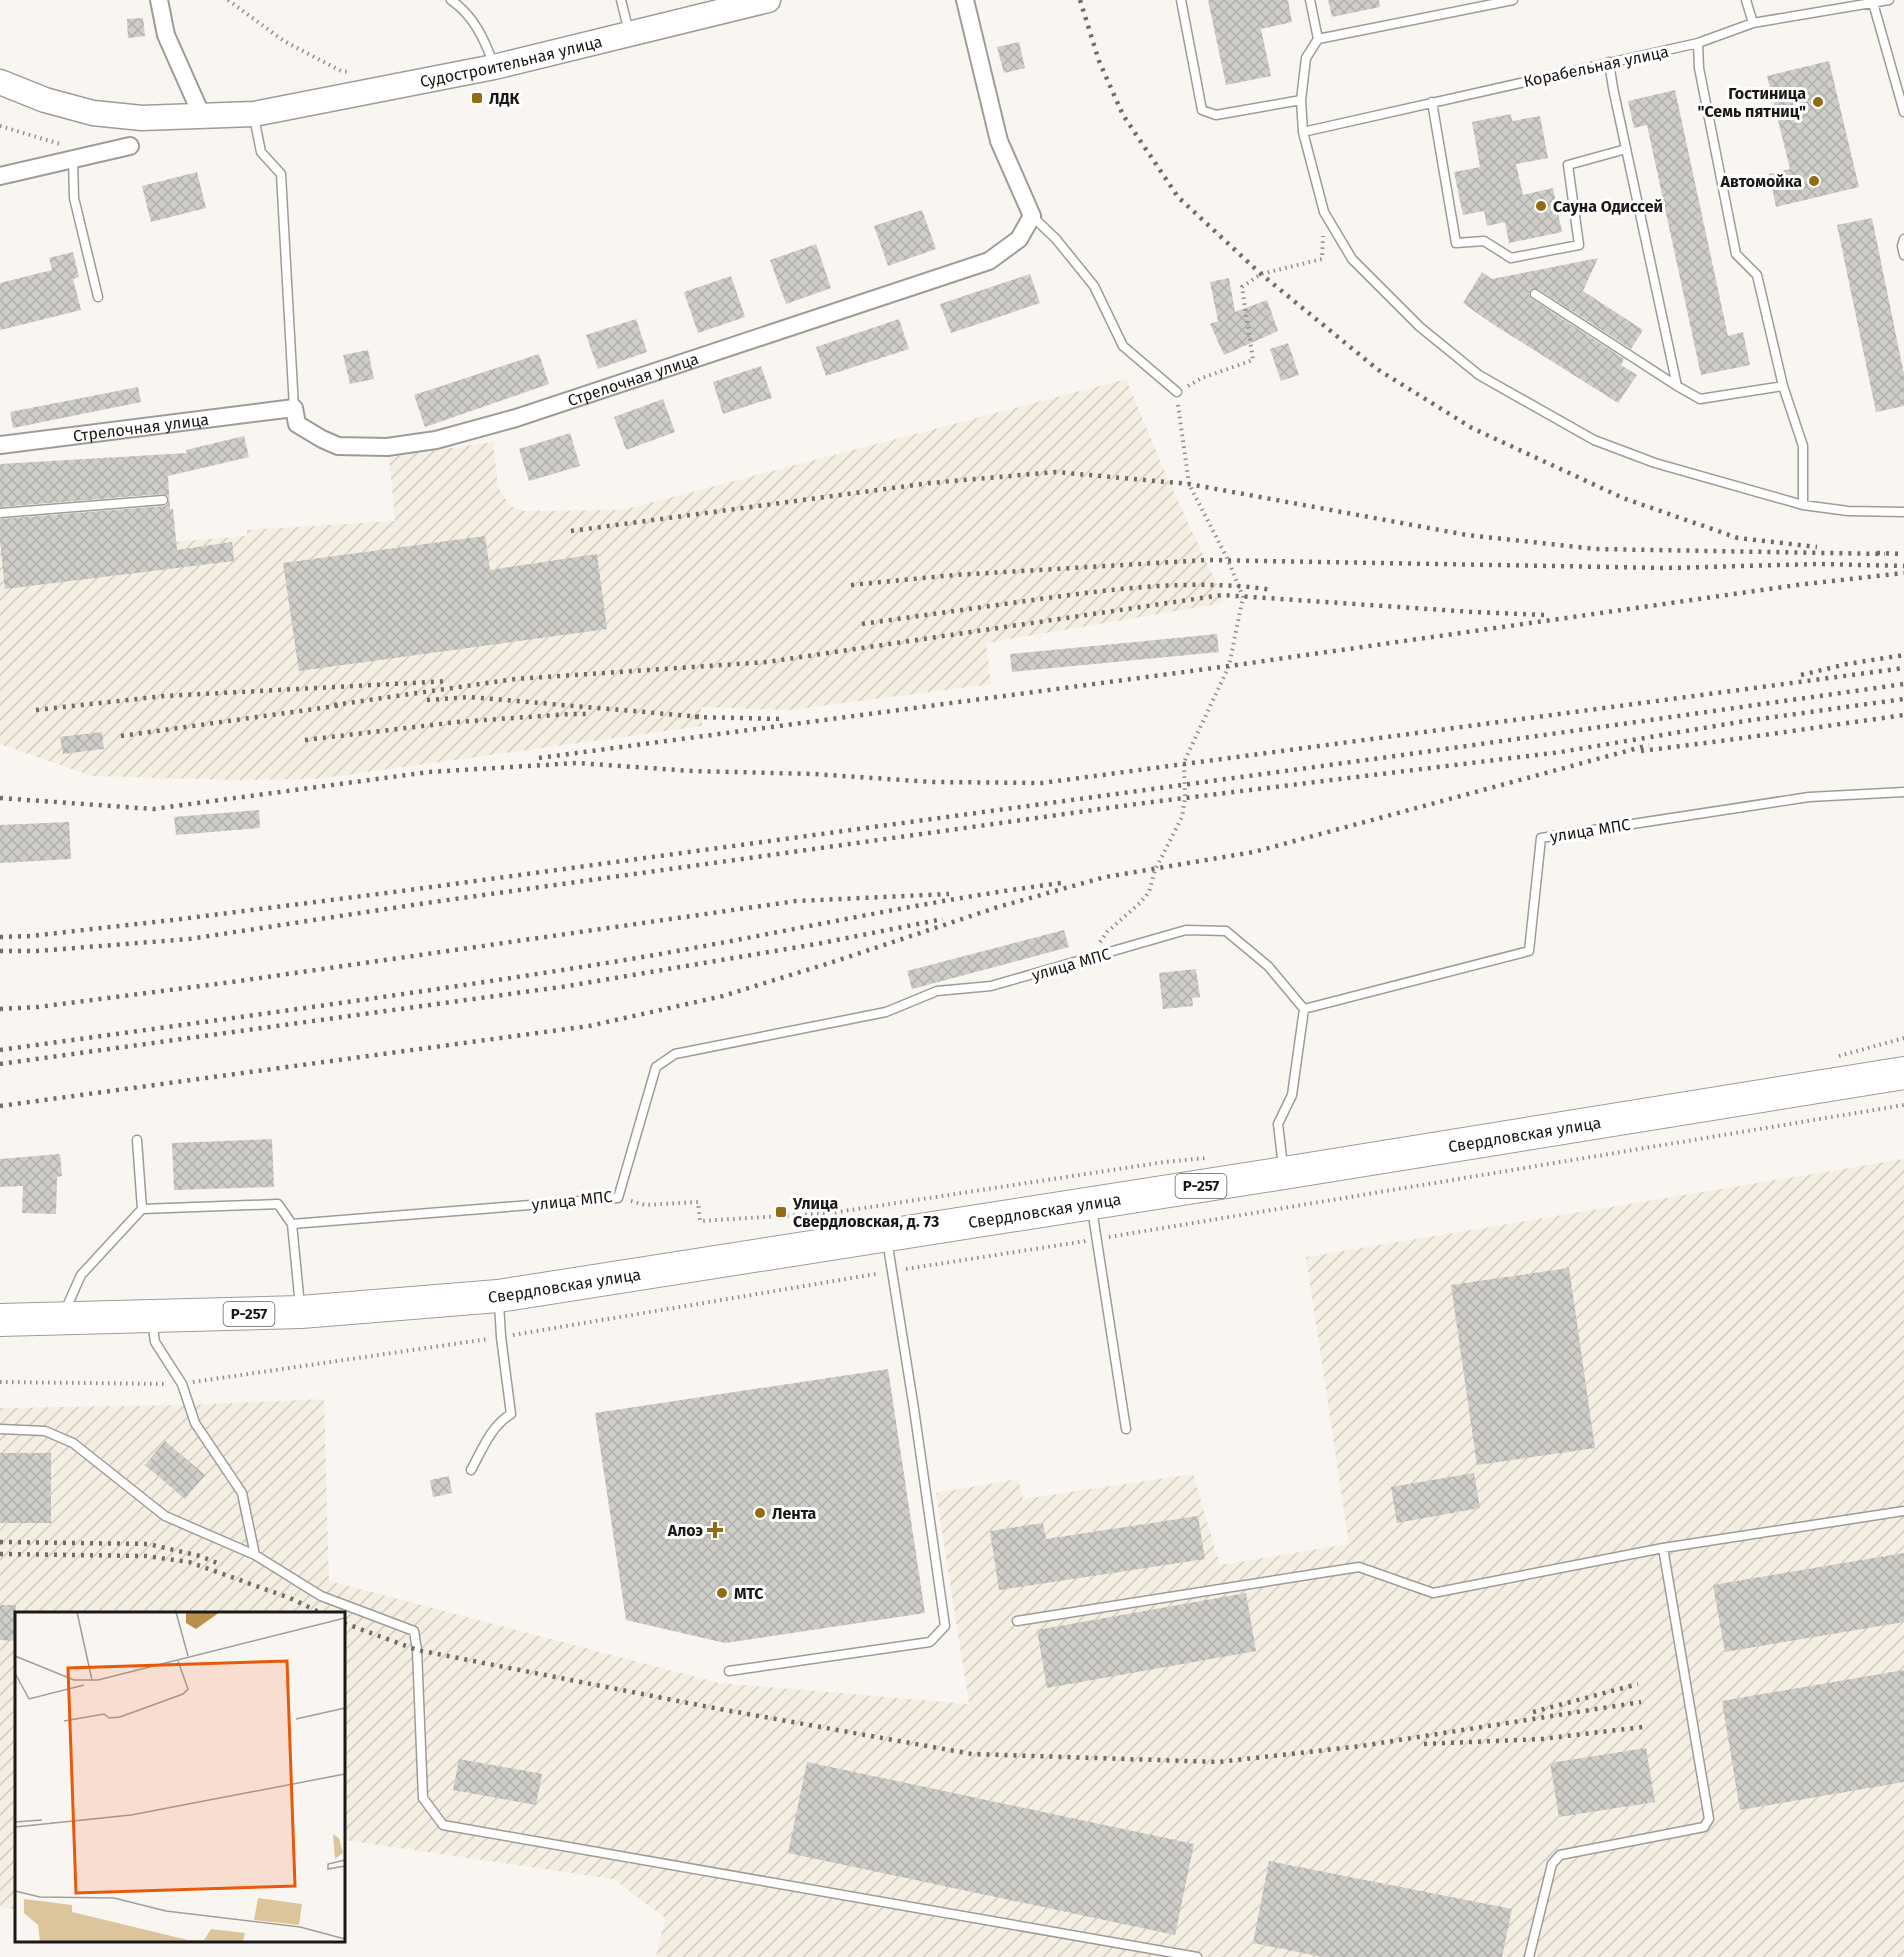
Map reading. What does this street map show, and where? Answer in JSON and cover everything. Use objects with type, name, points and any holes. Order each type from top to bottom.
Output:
[{"type":"highway","name":"Свердловская улица","points":[[0,1320],[301,1312],[498,1296],[1904,1073]]},
{"type":"main road","name":"Судостроительная улица","points":[[0,82],[45,100],[93,113],[142,118],[254,114],[494,67],[768,0]]},
{"type":"street","points":[[159,0],[166,35],[202,116]]},
{"type":"street","points":[[965,0],[999,141],[1032,216]]},
{"type":"street","points":[[0,176],[72,153],[130,146]]},
{"type":"street","name":"Стрелочная улица","points":[[0,445],[294,408],[297,424],[338,446],[387,447],[436,440],[516,418],[989,261],[1019,239],[1032,216]]},
{"type":"lane","points":[[451,0],[480,31],[494,67]]},
{"type":"lane","points":[[621,0],[630,34]]},
{"type":"lane","points":[[1181,0],[1202,110],[1216,115],[1301,100]]},
{"type":"lane","points":[[1310,0],[1318,39],[1306,58],[1301,100],[1303,132],[1324,212],[1352,259],[1420,327],[1479,375],[1594,440],[1655,463],[1803,505],[1848,511],[1904,512]]},
{"type":"lane","points":[[1318,39],[1513,0]]},
{"type":"lane","points":[[1746,0],[1753,23]]},
{"type":"lane","name":"Корабельная улица","points":[[1303,132],[1698,43],[1753,23],[1889,0]]},
{"type":"lane","points":[[1873,3],[1904,112]]},
{"type":"lane","points":[[1698,43],[1699,68],[1737,254],[1757,275],[1783,386],[1803,446],[1803,505]]},
{"type":"lane","points":[[1609,63],[1677,386]]},
{"type":"lane","points":[[1432,102],[1456,243],[1484,241],[1511,258],[1579,245],[1569,165],[1626,149]]},
{"type":"lane","points":[[254,114],[261,152],[281,174],[294,408]]},
{"type":"lane","points":[[72,153],[74,198],[98,297]]},
{"type":"lane","points":[[1032,216],[1056,239],[1094,286],[1123,346],[1177,392]]},
{"type":"lane","points":[[1904,239],[1902,246],[1904,255]]},
{"type":"lane","points":[[1535,294],[1700,399],[1783,386]]},
{"type":"lane","points":[[0,513],[164,500]]},
{"type":"lane","name":"улица МПС","points":[[292,1224],[618,1198],[656,1067],[675,1054],[886,1012],[937,991],[991,986],[1186,930],[1226,932],[1268,966],[1304,1009],[1529,951],[1541,838],[1809,797],[1904,792]]},
{"type":"lane","points":[[1284,1173],[1278,1124],[1292,1095],[1304,1009]]},
{"type":"lane","points":[[138,1140],[142,1209]]},
{"type":"lane","points":[[1091,1203],[1126,1430]]},
{"type":"lane","points":[[62,1318],[81,1275],[142,1209],[278,1204],[292,1224],[301,1312]]},
{"type":"lane","points":[[729,1671],[930,1642],[945,1626],[886,1234]]},
{"type":"lane","points":[[471,1470],[493,1430],[502,1419],[512,1414],[501,1337],[498,1296]]},
{"type":"lane","points":[[151,1317],[155,1342],[182,1384],[195,1423],[242,1493],[255,1555]]},
{"type":"lane","points":[[0,1429],[45,1431],[73,1443],[165,1516],[255,1555],[321,1596],[414,1631],[417,1650],[423,1798],[443,1825],[1197,1957]]},
{"type":"lane","points":[[1017,1621],[1359,1567],[1433,1593],[1663,1548],[1904,1511]]},
{"type":"lane","points":[[1529,1957],[1552,1864],[1560,1855],[1704,1827],[1709,1819],[1663,1548]]},
{"type":"path","points":[[228,0],[284,41],[341,70],[352,73]]},
{"type":"path","points":[[0,126],[72,153]]},
{"type":"path","points":[[1088,959],[1107,932],[1149,892],[1155,870],[1182,817],[1185,798],[1184,762],[1229,666],[1243,597],[1228,560],[1189,484],[1177,392],[1202,378],[1253,360],[1242,287],[1261,274],[1322,259],[1324,212]]},
{"type":"path","points":[[1836,1057],[1904,1038]]},
{"type":"path","points":[[906,1269],[1095,1240],[1904,1105]]},
{"type":"path","points":[[618,1198],[645,1205],[698,1202],[700,1221],[831,1213],[1210,1157]]},
{"type":"path","points":[[842,1272],[843,1279]]},
{"type":"path","points":[[0,1382],[182,1384],[501,1337],[876,1274]]},
{"type":"shaded area","points":[[1126,379],[1169,482],[1222,595],[1223,603],[986,643],[991,684],[789,710],[701,707],[702,726],[316,779],[234,780],[92,776],[0,744],[0,550],[131,536],[133,545],[247,536],[247,530],[395,521],[389,457],[493,442],[498,487],[510,506],[525,511],[623,510]]},
{"type":"shaded area","points":[[1904,1159],[1904,1957],[656,1957],[665,1918],[614,1879],[345,1840],[345,1612],[15,1612],[15,1910],[0,1906],[0,1408],[189,1405],[324,1399],[329,1581],[719,1683],[969,1704],[936,1493],[1018,1479],[1023,1499],[1193,1474],[1220,1565],[1349,1544],[1306,1257]]},
{"type":"building","points":[[1208,0],[1288,0],[1292,22],[1261,29],[1271,76],[1226,85]]},
{"type":"building","points":[[1328,0],[1379,0],[1380,7],[1332,17]]},
{"type":"building","points":[[143,18],[145,36],[128,38],[127,19]]},
{"type":"building","points":[[1019,42],[1025,68],[1004,73],[997,47]]},
{"type":"building","points":[[1829,61],[1859,187],[1776,207],[1769,174],[1790,169],[1767,76]]},
{"type":"building","points":[[1675,90],[1728,336],[1743,332],[1750,365],[1701,375],[1647,125],[1634,128],[1628,101]]},
{"type":"building","points":[[1511,114],[1512,121],[1540,116],[1548,158],[1516,164],[1523,195],[1553,188],[1562,232],[1509,243],[1505,222],[1487,226],[1484,211],[1463,215],[1454,172],[1480,167],[1472,122]]},
{"type":"building","points":[[197,172],[206,208],[151,222],[142,186]]},
{"type":"building","points":[[922,210],[936,249],[888,266],[874,226]]},
{"type":"building","points":[[1872,218],[1904,374],[1904,406],[1876,412],[1837,225]]},
{"type":"building","points":[[816,244],[831,288],[786,304],[770,260]]},
{"type":"building","points":[[73,252],[79,277],[73,279],[81,310],[0,330],[0,283],[52,270],[49,258]]},
{"type":"building","points":[[1598,258],[1583,291],[1643,330],[1631,349],[1538,289],[1532,289],[1529,294],[1532,299],[1624,359],[1621,365],[1637,375],[1618,403],[1463,303],[1482,272],[1492,279]]},
{"type":"building","points":[[1030,274],[1040,303],[951,333],[940,304]]},
{"type":"building","points":[[731,276],[745,317],[698,333],[684,292]]},
{"type":"building","points":[[1229,278],[1235,312],[1267,300],[1278,331],[1224,355],[1210,324],[1218,321],[1210,282]]},
{"type":"building","points":[[636,319],[647,352],[598,369],[586,335]]},
{"type":"building","points":[[899,319],[909,349],[826,376],[816,347]]},
{"type":"building","points":[[1288,343],[1299,375],[1281,381],[1270,349]]},
{"type":"building","points":[[368,350],[374,379],[350,384],[343,355]]},
{"type":"building","points":[[539,354],[549,384],[425,427],[414,395]]},
{"type":"building","points":[[761,366],[772,398],[723,414],[713,382]]},
{"type":"building","points":[[138,387],[141,402],[13,428],[10,412]]},
{"type":"building","points":[[663,399],[675,432],[626,450],[614,417]]},
{"type":"building","points":[[570,433],[580,466],[529,481],[519,449]]},
{"type":"building","points":[[244,436],[249,457],[168,476],[170,509],[173,509],[177,550],[232,542],[234,561],[5,589],[0,519],[164,506],[169,500],[168,496],[162,494],[0,507],[0,464],[187,453],[186,450]]},
{"type":"building","points":[[485,536],[490,570],[597,554],[607,629],[299,671],[283,563]]},
{"type":"building","points":[[1217,634],[1219,652],[1012,672],[1010,654]]},
{"type":"building","points":[[102,732],[104,749],[63,754],[60,737]]},
{"type":"building","points":[[259,810],[260,828],[176,835],[174,817]]},
{"type":"building","points":[[69,822],[71,859],[0,863],[0,825]]},
{"type":"building","points":[[1064,930],[1069,947],[912,989],[907,971]]},
{"type":"building","points":[[1196,969],[1200,997],[1192,998],[1193,1006],[1163,1009],[1159,973]]},
{"type":"building","points":[[272,1139],[274,1187],[174,1190],[172,1143]]},
{"type":"building","points":[[60,1154],[62,1176],[57,1177],[56,1214],[22,1213],[23,1186],[0,1187],[0,1159]]},
{"type":"building","points":[[1569,1268],[1595,1448],[1477,1465],[1451,1285]]},
{"type":"building","name":"Лента","points":[[888,1369],[925,1613],[725,1643],[626,1620],[595,1413]]},
{"type":"building","points":[[165,1441],[205,1475],[185,1499],[145,1465]]},
{"type":"building","points":[[0,1453],[51,1453],[51,1523],[0,1523]]},
{"type":"building","points":[[1474,1473],[1480,1508],[1397,1523],[1391,1487]]},
{"type":"building","points":[[449,1476],[452,1493],[433,1497],[430,1480]]},
{"type":"building","points":[[1198,1516],[1205,1559],[999,1590],[990,1531],[1043,1523],[1046,1539]]},
{"type":"building","points":[[1904,1553],[1904,1622],[1725,1652],[1713,1585]]},
{"type":"building","points":[[1246,1593],[1256,1651],[1047,1688],[1037,1630]]},
{"type":"building","points":[[0,1605],[16,1605],[15,1641],[0,1640]]},
{"type":"building","points":[[1904,1670],[1904,1782],[1740,1810],[1722,1701]]},
{"type":"building","points":[[1646,1748],[1655,1802],[1559,1817],[1550,1763]]},
{"type":"building","points":[[459,1759],[542,1774],[536,1805],[453,1790]]},
{"type":"building","points":[[807,1762],[1194,1844],[1175,1935],[788,1853]]},
{"type":"building","points":[[1269,1861],[1512,1909],[1502,1957],[1323,1957],[1253,1943]]},
{"type":"railway","points":[[1080,0],[1099,61],[1123,115],[1178,197],[1261,274],[1377,369],[1472,428],[1623,498],[1738,538],[1817,547]]},
{"type":"railway","points":[[571,531],[930,483],[1056,472],[1189,484],[1467,535],[1596,549],[1885,554]]},
{"type":"railway","points":[[1877,553],[1904,554]]},
{"type":"railway","points":[[851,585],[954,575],[1207,560],[1667,568],[1819,564],[1904,566]]},
{"type":"railway","points":[[539,758],[1229,666],[1797,585],[1904,573]]},
{"type":"railway","points":[[862,624],[1153,586],[1213,585],[1273,590]]},
{"type":"railway","points":[[334,705],[515,679],[767,662],[1222,595],[1547,615]]},
{"type":"railway","points":[[1801,675],[1847,664],[1904,655]]},
{"type":"railway","points":[[0,798],[153,809],[429,772],[577,763],[692,771],[814,774],[932,782],[1042,783],[1904,668]]},
{"type":"railway","points":[[36,710],[164,696],[449,681]]},
{"type":"railway","points":[[0,937],[31,936],[181,919],[402,891],[1403,755],[1904,684]]},
{"type":"railway","points":[[427,700],[470,697],[702,717]]},
{"type":"railway","points":[[0,951],[37,951],[189,939],[426,903],[1144,803],[1561,752],[1745,721],[1904,699]]},
{"type":"railway","points":[[121,736],[343,705]]},
{"type":"railway","points":[[305,740],[457,722],[590,714]]},
{"type":"railway","points":[[1641,751],[1904,715]]},
{"type":"railway","points":[[695,717],[782,719]]},
{"type":"railway","points":[[0,1106],[589,1026],[723,996],[998,907],[1105,877],[1254,852],[1649,745]]},
{"type":"railway","points":[[0,1050],[547,972],[679,951],[897,909],[1061,883]]},
{"type":"railway","points":[[0,1009],[38,1007],[232,982],[796,901],[949,894]]},
{"type":"railway","points":[[0,1064],[568,986],[822,943],[943,919]]},
{"type":"railway","points":[[0,1542],[148,1544],[200,1556],[222,1565]]},
{"type":"railway","points":[[0,1554],[146,1556],[189,1562],[290,1598],[319,1612]]},
{"type":"railway","points":[[345,1623],[417,1650],[714,1708],[972,1754],[1219,1762],[1361,1746],[1641,1702]]},
{"type":"railway","points":[[1533,1712],[1638,1684]]},
{"type":"railway","points":[[1424,1744],[1541,1739],[1643,1727]]},
{"type":"place","name":"ЛДК","points":[[477,98]]},
{"type":"place","name":"Гостиница \"Семь пятниц\"","points":[[1818,102]]},
{"type":"place","name":"Автомойка","points":[[1814,181]]},
{"type":"place","name":"Сауна Одиссей","points":[[1541,206]]},
{"type":"place","name":"Улица Свердловская, д. 73","points":[[781,1212]]},
{"type":"place","name":"Лента","points":[[760,1513]]},
{"type":"place","name":"Алоэ","points":[[715,1530]]},
{"type":"place","name":"МТС","points":[[722,1593]]}]
